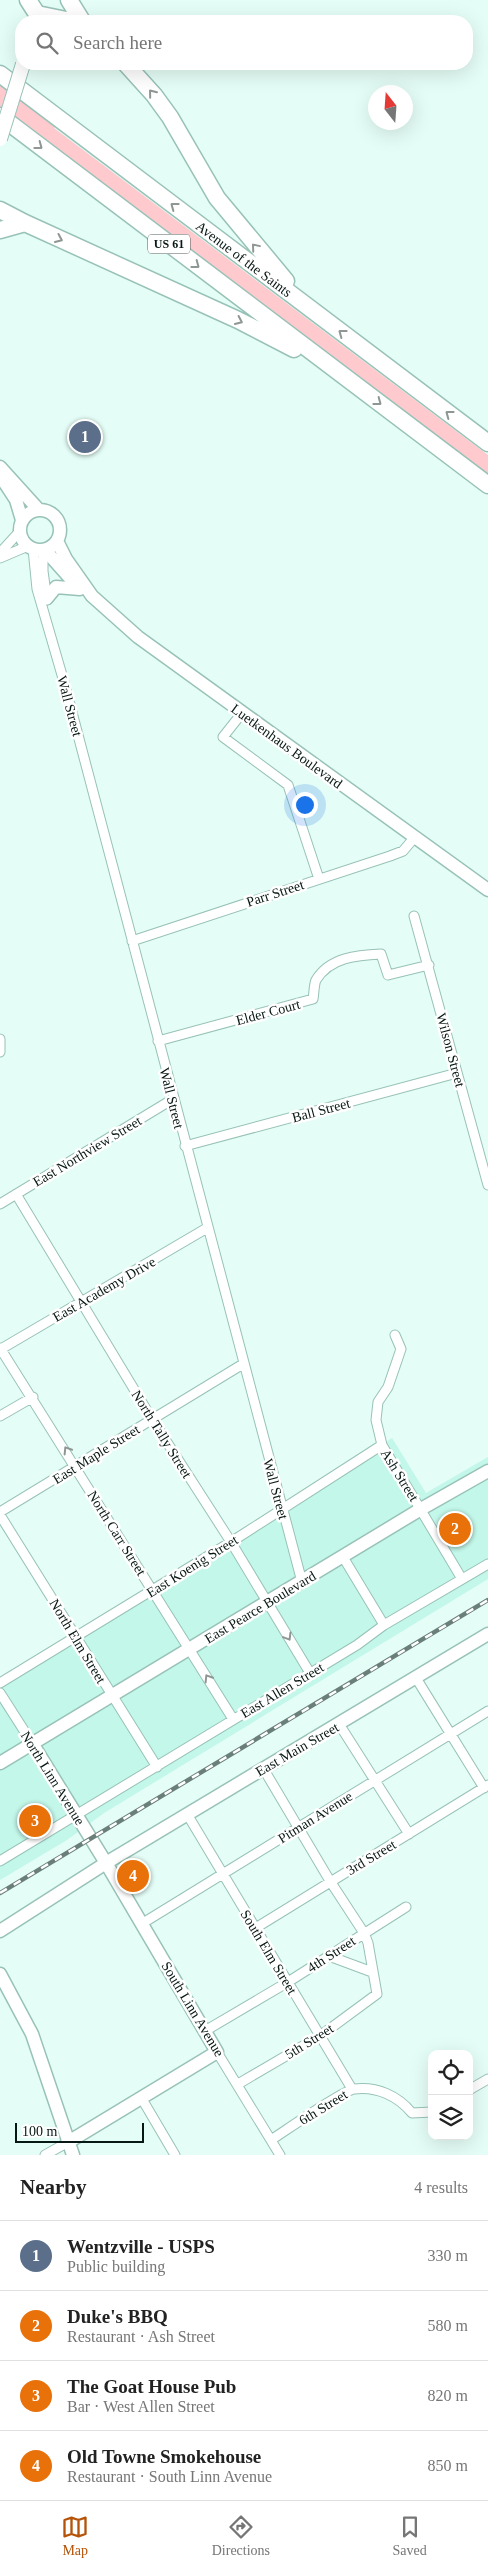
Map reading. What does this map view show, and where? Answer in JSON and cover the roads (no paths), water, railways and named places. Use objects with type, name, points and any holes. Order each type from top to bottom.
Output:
[{"type":"highway","points":[[69,0],[78,15]]},
{"type":"highway","points":[[36,5],[58,15]]},
{"type":"highway","points":[[131,70],[154,95],[170,117],[217,198],[236,224],[310,309]]},
{"type":"highway","name":"Avenue of the Saints","points":[[0,74],[488,443]]},
{"type":"highway","name":"US 61","points":[[0,116],[488,485]]},
{"type":"highway","points":[[0,210],[25,224],[238,320],[339,372]]},
{"type":"highway","points":[[0,230],[25,224]]},
{"type":"main road","points":[[0,139],[21,70]]},
{"type":"main road","points":[[0,467],[38,509],[47,511],[55,516],[60,524],[60,533],[57,541],[37,549],[23,541],[16,500],[0,476]]},
{"type":"main road","points":[[21,526],[29,513],[38,509]]},
{"type":"main road","name":"Luetkenhaus Boulevard","points":[[57,541],[66,559],[92,596]]},
{"type":"main road","name":"Luetkenhaus Boulevard","points":[[37,549],[80,589],[92,596],[138,637],[488,890]]},
{"type":"main road","points":[[47,598],[56,587],[80,589]]},
{"type":"main road","name":"East Pearce Boulevard","points":[[0,1763],[266,1602],[488,1471]]},
{"type":"main road","name":"East Main Street","points":[[0,1931],[106,1863],[488,1634]]},
{"type":"main road","name":"North Linn Avenue","points":[[32,1743],[106,1863]]},
{"type":"main road","name":"South Linn Avenue","points":[[106,1863],[218,2052]]},
{"type":"main road","points":[[0,1974],[32,2034],[73,2155]]},
{"type":"main road","points":[[70,2142],[218,2052]]},
{"type":"street","points":[[0,553],[21,526]]},
{"type":"street","points":[[0,558],[37,549]]},
{"type":"street","name":"Wall Street","points":[[37,549],[43,570],[47,598],[45,613]]},
{"type":"street","name":"Wall Street","points":[[37,549],[37,589],[45,613],[281,1509],[302,1582]]},
{"type":"street","points":[[242,713],[223,737],[288,785],[319,879]]},
{"type":"street","name":"Parr Street","points":[[132,941],[402,851],[414,838]]},
{"type":"street","name":"Wilson Street","points":[[414,916],[488,1184]]},
{"type":"street","name":"Elder Court","points":[[158,1041],[313,999],[316,980],[337,960],[350,956],[381,954],[388,975],[429,965]]},
{"type":"street","points":[[0,1039],[0,1052]]},
{"type":"street","name":"Ball Street","points":[[185,1146],[457,1073]]},
{"type":"street","name":"East Northview Street","points":[[0,1204],[173,1099]]},
{"type":"street","name":"North Tally Street","points":[[16,1194],[152,1419],[231,1542],[310,1673]]},
{"type":"street","name":"East Academy Drive","points":[[0,1348],[207,1228]]},
{"type":"street","name":"Ash Street","points":[[396,1335],[400,1350],[388,1387],[378,1402],[376,1420],[382,1445],[422,1509],[462,1579]]},
{"type":"street","name":"North Carr Street","points":[[0,1348],[33,1397],[234,1719]]},
{"type":"street","name":"East Maple Street","points":[[0,1513],[243,1364]]},
{"type":"street","points":[[0,1416],[33,1397]]},
{"type":"street","name":"East Koenig Street","points":[[0,1683],[231,1542],[382,1445]]},
{"type":"street","name":"North Elm Street","points":[[0,1513],[157,1767]]},
{"type":"street","points":[[343,1557],[384,1625]]},
{"type":"street","name":"East Allen Street","points":[[0,1861],[310,1673],[384,1625],[488,1564]]},
{"type":"street","points":[[416,1678],[486,1786]]},
{"type":"street","name":"North Linn Avenue","points":[[0,1693],[32,1743]]},
{"type":"street","name":"Pitman Avenue","points":[[143,1923],[488,1711]]},
{"type":"street","points":[[339,1724],[408,1834]]},
{"type":"street","points":[[263,1768],[330,1881],[364,1933],[368,1943],[372,1972],[329,1956]]},
{"type":"street","name":"3rd Street","points":[[254,1929],[486,1786]]},
{"type":"street","name":"South Elm Street","points":[[187,1814],[254,1929],[352,2089]]},
{"type":"street","name":"4th Street","points":[[205,2031],[288,1982],[406,1907]]},
{"type":"street","name":"5th Street","points":[[238,2084],[320,2036],[377,1994],[372,1972]]},
{"type":"street","name":"South Linn Avenue","points":[[218,2052],[280,2155]]},
{"type":"street","points":[[473,2088],[488,2079]]},
{"type":"street","name":"6th Street","points":[[271,2140],[352,2089],[370,2088],[390,2094],[404,2103],[412,2113],[428,2112]]},
{"type":"street","points":[[142,2098],[174,2155]]},
{"type":"street","points":[[46,2155],[70,2142]]},
{"type":"railway","points":[[0,1893],[488,1600]]},
{"type":"place","name":"Wentzville - USPS","points":[[85,437]]},
{"type":"place","name":"Duke's BBQ","points":[[455,1529]]},
{"type":"place","name":"The Goat House Pub","points":[[35,1821]]},
{"type":"place","name":"Old Towne Smokehouse","points":[[133,1876]]}]
